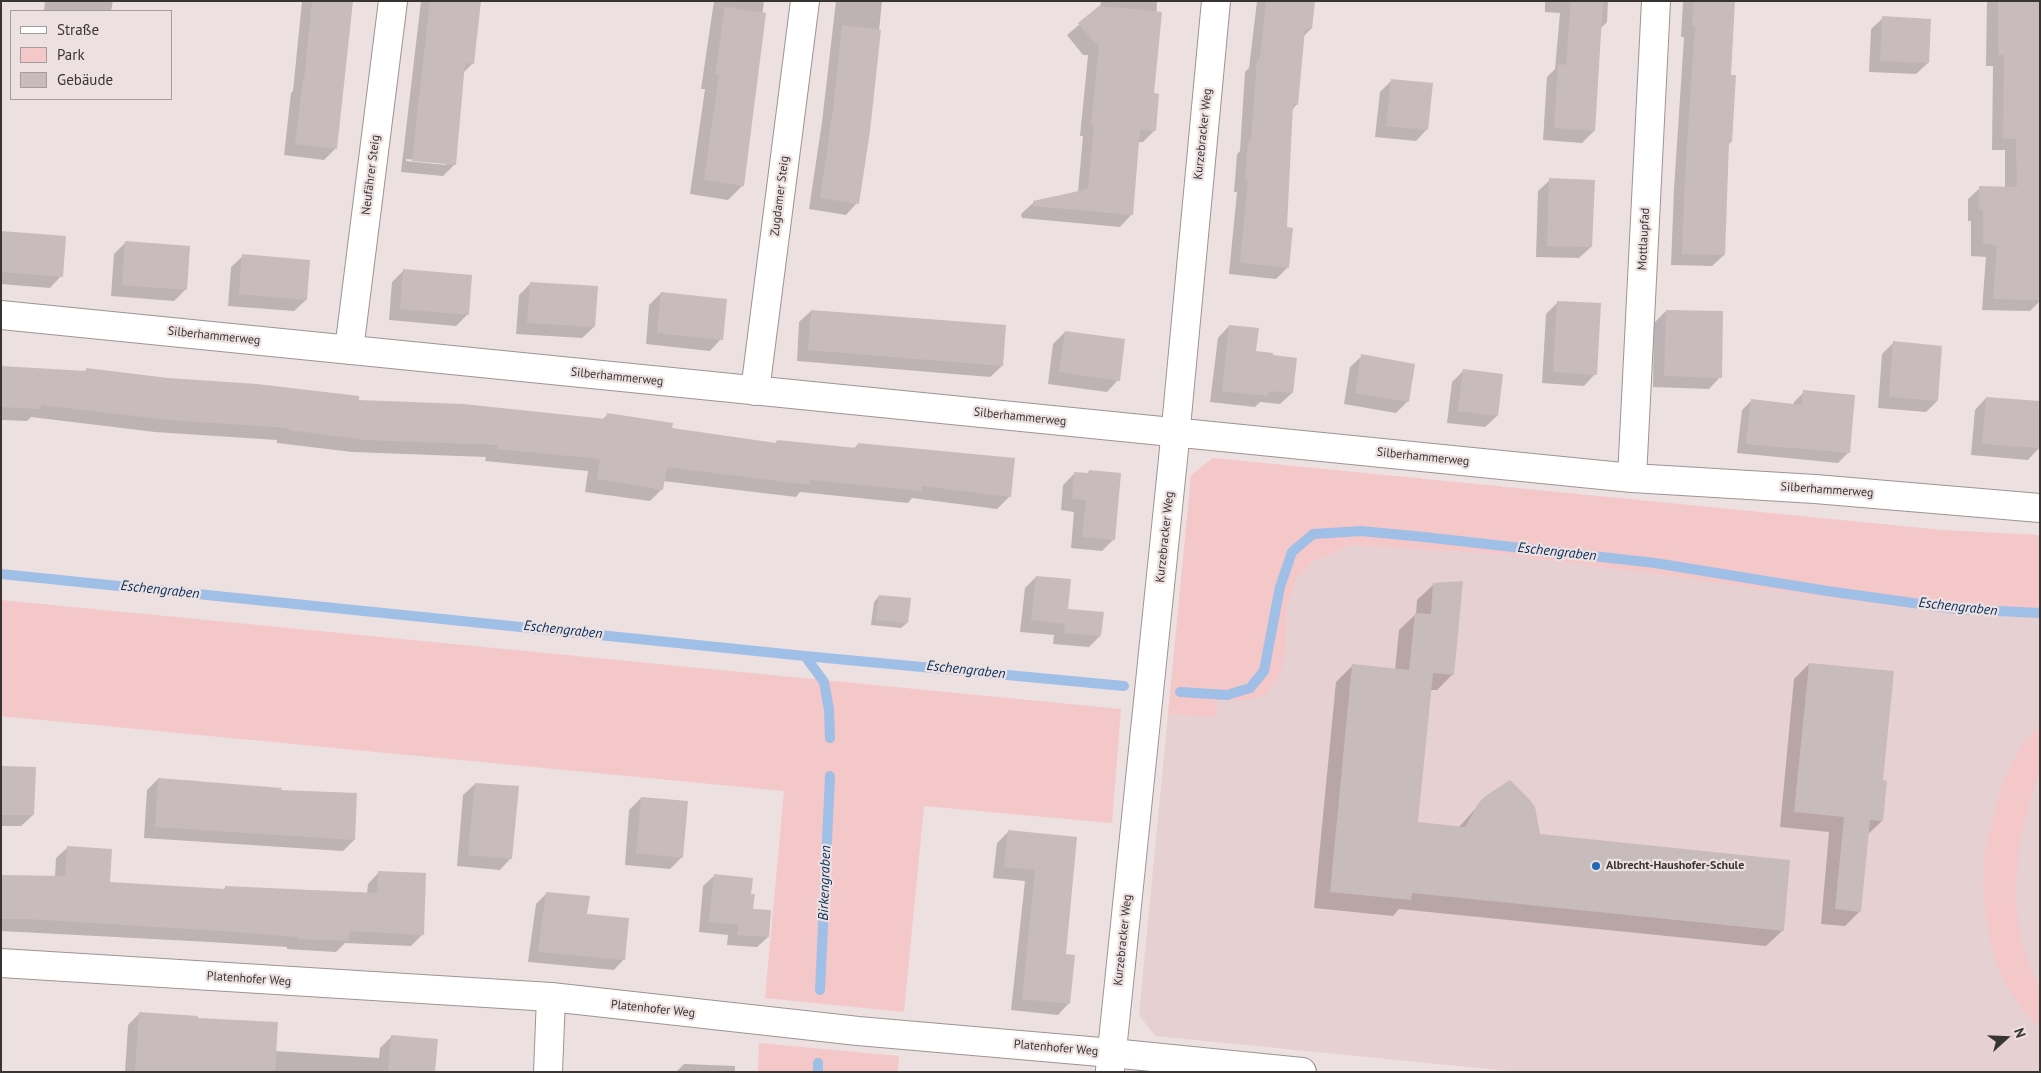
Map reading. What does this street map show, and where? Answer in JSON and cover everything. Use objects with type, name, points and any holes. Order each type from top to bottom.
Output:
[{"type":"street","name":"Neufährer Steig","points":[[350,350],[392,1]]},
{"type":"street","name":"Zugdamer Steig","points":[[755,391],[805,1]]},
{"type":"street","name":"Kurzebracker Weg","points":[[1111,1062],[1216,1]]},
{"type":"street","name":"Mottlaupfad","points":[[1632,478],[1656,1]]},
{"type":"street","name":"Silberhammerweg","points":[[1,314],[1632,478],[1816,488],[2040,508]]},
{"type":"street","name":"Platenhofer Weg","points":[[1,963],[550,997],[858,1031],[1111,1062],[1302,1072]]},
{"type":"street","points":[[548,1072],[550,997]]},
{"type":"shaded area","name":"Albrecht-Haushofer-Schule","points":[[1352,545],[1509,555],[1916,609],[1961,614],[2040,617],[2040,1072],[1519,1072],[1155,1036],[1139,1015],[1168,714],[1216,717],[1218,700],[1245,700],[1286,645],[1287,607],[1297,578],[1312,562]]},
{"type":"green space","points":[[1213,458],[1943,530],[2040,535],[2040,617],[1961,614],[1916,609],[1509,555],[1352,545],[1312,562],[1297,578],[1287,607],[1286,645],[1280,675],[1265,696],[1245,700],[1218,700],[1216,717],[1168,714],[1191,475]]},
{"type":"green space","points":[[1,600],[1121,709],[1112,823],[924,806],[904,1012],[765,998],[784,791],[1,716]]},
{"type":"green space","points":[[2040,725],[2040,774],[2033,790],[2020,839],[2016,885],[2017,914],[2022,942],[2031,970],[2040,986],[2040,1028],[2023,1011],[2002,978],[1993,954],[1983,885],[1985,851],[2001,787],[2025,741]]},
{"type":"green space","points":[[759,1043],[899,1056],[898,1072],[758,1072]]},
{"type":"building","points":[[312,1],[353,1],[337,149],[295,144]]},
{"type":"building","points":[[430,1],[481,1],[474,64],[465,63],[456,165],[412,161]]},
{"type":"building","points":[[1266,1],[1315,1],[1312,29],[1305,29],[1298,105],[1293,104],[1287,227],[1293,228],[1289,268],[1240,263],[1248,181],[1245,180],[1248,141],[1251,141],[1257,59],[1260,59]]},
{"type":"building","points":[[1571,1],[1603,1],[1595,131],[1554,128],[1558,64],[1566,65]]},
{"type":"building","points":[[1694,1],[1735,1],[1731,75],[1736,75],[1732,142],[1729,142],[1725,255],[1682,254],[1695,26],[1692,26]]},
{"type":"building","points":[[1998,1],[2040,1],[2040,300],[1993,299],[1997,245],[1983,244],[1983,210],[1979,210],[1979,186],[2017,187],[2016,139],[2003,139],[2004,55],[1998,55]]},
{"type":"building","points":[[1099,6],[1162,12],[1154,93],[1159,94],[1156,131],[1140,130],[1133,215],[1033,206],[1033,201],[1088,189],[1094,125],[1091,125],[1099,44],[1095,43],[1078,23]]},
{"type":"building","points":[[725,7],[766,13],[744,186],[704,180],[719,75],[715,75]]},
{"type":"building","points":[[1882,16],[1931,19],[1929,63],[1880,61]]},
{"type":"building","points":[[842,25],[881,30],[870,131],[859,204],[820,198],[833,110]]},
{"type":"building","points":[[1391,79],[1433,83],[1428,130],[1386,126]]},
{"type":"building","points":[[1549,178],[1595,180],[1592,247],[1547,246]]},
{"type":"building","points":[[1,231],[66,236],[63,277],[1,272]]},
{"type":"building","points":[[125,241],[190,246],[187,290],[122,285]]},
{"type":"building","points":[[242,254],[310,260],[307,300],[239,294]]},
{"type":"building","points":[[403,269],[472,275],[469,315],[400,309]]},
{"type":"building","points":[[530,282],[598,286],[595,327],[527,323]]},
{"type":"building","points":[[661,292],[727,299],[723,340],[657,333]]},
{"type":"building","points":[[1557,301],[1601,303],[1597,375],[1553,372]]},
{"type":"building","points":[[811,310],[1006,325],[1003,366],[808,350]]},
{"type":"building","points":[[1666,310],[1723,311],[1722,378],[1664,376]]},
{"type":"building","points":[[1229,325],[1259,328],[1256,351],[1297,358],[1293,393],[1269,391],[1268,396],[1222,391]]},
{"type":"building","points":[[1065,331],[1125,339],[1120,381],[1059,372]]},
{"type":"building","points":[[1893,341],[1942,346],[1938,401],[1889,397]]},
{"type":"building","points":[[1361,354],[1415,364],[1409,402],[1355,393]]},
{"type":"building","points":[[1,366],[86,371],[86,368],[168,378],[257,384],[359,396],[359,400],[463,404],[606,419],[607,413],[673,423],[672,428],[776,443],[777,440],[857,448],[858,443],[1015,458],[1011,497],[922,486],[922,491],[810,480],[810,485],[667,467],[663,490],[597,479],[600,459],[497,449],[498,445],[366,440],[289,430],[289,428],[169,420],[41,405],[41,409],[1,407]]},
{"type":"building","points":[[1463,369],[1503,374],[1498,416],[1458,411]]},
{"type":"building","points":[[1803,390],[1855,395],[1850,453],[1746,444],[1751,399],[1802,405]]},
{"type":"building","points":[[1986,397],[2040,401],[2040,448],[1982,444]]},
{"type":"building","points":[[1089,470],[1121,473],[1115,540],[1082,537],[1086,500],[1072,499],[1074,472],[1088,473]]},
{"type":"building","points":[[1036,576],[1071,579],[1068,609],[1104,612],[1101,636],[1064,633],[1065,624],[1031,620]]},
{"type":"building","points":[[1463,581],[1454,675],[1433,673],[1418,822],[1465,827],[1484,797],[1510,780],[1535,807],[1540,834],[1790,860],[1784,931],[1412,893],[1411,900],[1330,892],[1352,664],[1409,670],[1415,613],[1431,614],[1433,583]]},
{"type":"building","points":[[879,595],[911,598],[908,623],[876,620]]},
{"type":"building","points":[[1809,663],[1894,671],[1883,780],[1887,781],[1883,821],[1870,820],[1861,912],[1835,909],[1844,817],[1794,812]]},
{"type":"building","points":[[1,766],[36,767],[34,815],[1,815]]},
{"type":"building","points":[[158,778],[282,788],[281,790],[357,793],[355,840],[155,827]]},
{"type":"building","points":[[475,783],[519,786],[512,859],[468,855]]},
{"type":"building","points":[[641,797],[688,801],[683,858],[636,853]]},
{"type":"building","points":[[1008,830],[1077,837],[1066,954],[1075,955],[1070,1004],[1022,999],[1035,870],[1004,867]]},
{"type":"building","points":[[67,846],[112,849],[110,882],[225,889],[225,886],[377,893],[378,871],[426,873],[424,935],[349,931],[349,941],[298,939],[298,937],[222,931],[1,919],[1,875],[65,876]]},
{"type":"building","points":[[714,874],[753,878],[751,894],[755,894],[753,909],[771,910],[769,937],[737,935],[739,925],[709,922]]},
{"type":"building","points":[[546,892],[590,896],[587,914],[629,918],[625,960],[538,952]]},
{"type":"building","points":[[139,1012],[198,1016],[198,1018],[278,1022],[275,1072],[135,1072]]},
{"type":"building","points":[[391,1035],[438,1039],[435,1072],[388,1072]]},
{"type":"waterway","name":"Eschengraben","points":[[1180,692],[1227,695],[1250,688],[1264,671],[1280,587],[1292,552],[1313,534],[1361,531],[1424,537],[1655,563],[1827,591],[1956,609],[2040,613]]},
{"type":"waterway","name":"Eschengraben","points":[[1,574],[805,656],[1124,686]]},
{"type":"waterway","name":"Birkengraben","points":[[805,656],[824,682],[829,710],[830,738]]},
{"type":"waterway","name":"Birkengraben","points":[[820,990],[830,776]]},
{"type":"waterway","name":"Birkengraben","points":[[818,1063],[818,1072]]},
{"type":"place","name":"Albrecht-Haushofer-Schule","points":[[1596,866]]}]
